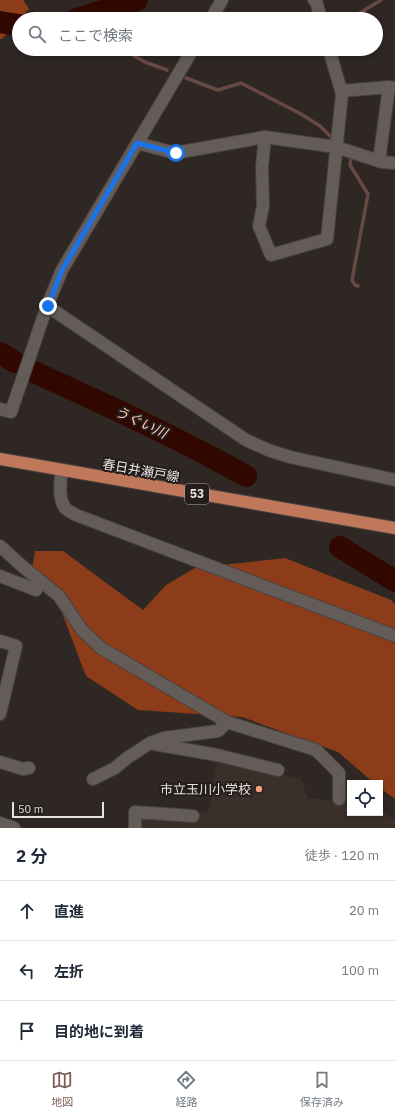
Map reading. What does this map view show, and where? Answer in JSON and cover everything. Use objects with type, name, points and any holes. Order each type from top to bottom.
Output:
[{"type":"main road","name":"春日井瀬戸線","points":[[0,459],[395,528]]},
{"type":"street","points":[[215,12],[222,0]]},
{"type":"street","points":[[314,0],[316,1],[319,12]]},
{"type":"street","points":[[0,409],[11,412],[62,270],[189,56]]},
{"type":"street","points":[[265,137],[262,167],[263,206],[259,226],[271,254],[328,239],[342,94],[331,56]]},
{"type":"street","points":[[341,91],[392,88],[379,161]]},
{"type":"street","points":[[137,143],[176,153],[265,137],[336,147],[379,161],[395,163]]},
{"type":"street","points":[[48,306],[246,440],[268,450],[290,457],[395,480]]},
{"type":"street","points":[[62,470],[60,494],[66,508],[76,515],[395,636]]},
{"type":"street","points":[[0,546],[59,596],[82,630],[101,648],[226,722],[316,750],[339,773],[339,799]]},
{"type":"street","points":[[0,576],[36,590],[39,580]]},
{"type":"street","points":[[0,641],[16,646],[0,714]]},
{"type":"street","points":[[93,779],[115,768],[150,743],[164,738],[218,731],[226,722]]},
{"type":"street","points":[[150,743],[217,755],[278,770]]},
{"type":"street","points":[[0,762],[23,769],[29,768]]},
{"type":"street","points":[[135,828],[135,812],[193,816]]},
{"type":"street","points":[[1,825],[14,828]]},
{"type":"shaded area","points":[[0,0],[23,0],[29,9],[26,12],[12,12],[12,28],[2,39],[0,39]]},
{"type":"shaded area","points":[[35,551],[63,551],[143,610],[166,585],[195,568],[285,558],[391,600],[395,604],[395,799],[383,790],[383,780],[371,780],[338,752],[242,717],[138,710],[86,676],[59,605],[32,569]]},
{"type":"shaded area","name":"市立玉川小学校","points":[[217,759],[301,779],[308,798],[347,802],[347,816],[383,816],[383,812],[390,817],[395,818],[395,828],[138,828],[138,818],[192,821],[198,812],[209,811]]},
{"type":"waterway","points":[[99,12],[137,0]]},
{"type":"waterway","points":[[361,12],[381,0]]},
{"type":"waterway","points":[[0,22],[12,24]]},
{"type":"waterway","points":[[134,56],[145,62],[167,70]]},
{"type":"waterway","points":[[186,78],[218,90],[241,83],[301,114],[320,126],[334,140]]},
{"type":"waterway","points":[[350,155],[350,165],[368,194],[352,280],[355,285],[358,286]]},
{"type":"waterway","name":"うぐい川","points":[[0,353],[15,362]]},
{"type":"waterway","name":"うぐい川","points":[[34,372],[115,409],[246,476]]},
{"type":"waterway","name":"うぐい川","points":[[340,547],[395,581]]},
{"type":"place","name":"市立玉川小学校","points":[[259,789]]},
{"type":"route","points":[[48,306],[62,270],[137,143],[176,153]]}]
